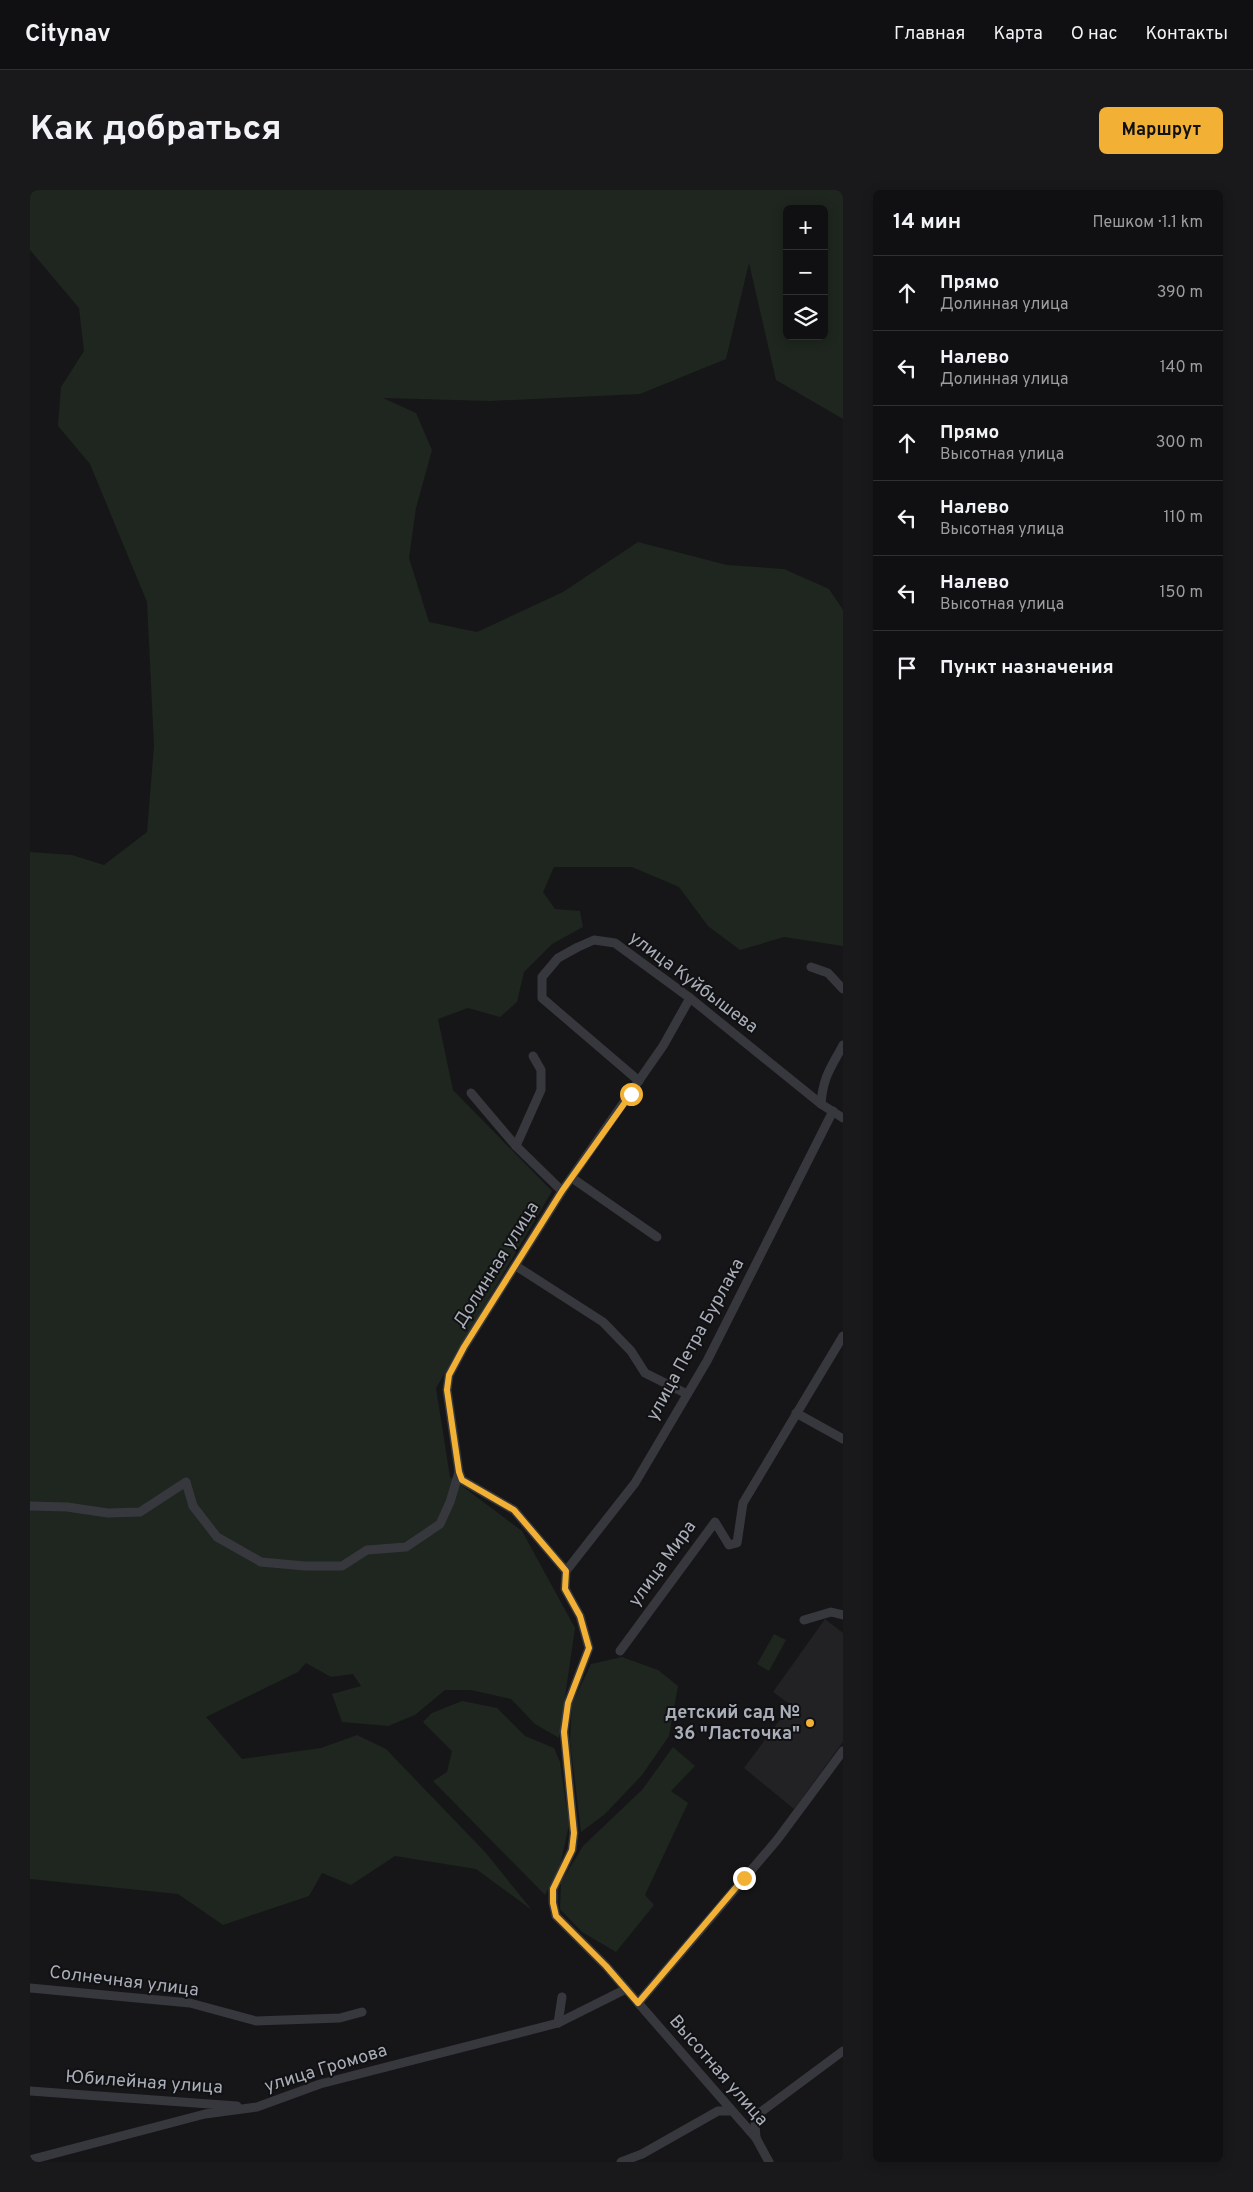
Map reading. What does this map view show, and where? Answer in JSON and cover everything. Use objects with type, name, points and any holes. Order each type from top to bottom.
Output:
[{"type":"street","name":"улица Куйбышева","points":[[639,1081],[542,998],[542,977],[558,958],[594,940],[615,943],[690,998],[821,1104],[843,1118]]},
{"type":"street","points":[[811,967],[828,973],[843,989]]},
{"type":"street","name":"Долинная улица","points":[[459,1472],[447,1390],[449,1375],[464,1347],[562,1191],[663,1046],[690,998]]},
{"type":"street","points":[[821,1104],[822,1086],[843,1045]]},
{"type":"street","points":[[516,1146],[541,1090],[541,1070],[533,1056]]},
{"type":"street","points":[[471,1093],[516,1146],[562,1191]]},
{"type":"street","name":"улица Петра Бурлака","points":[[566,1571],[635,1483],[707,1361],[833,1111]]},
{"type":"street","points":[[572,1178],[656,1237]]},
{"type":"street","points":[[516,1266],[603,1322],[631,1351],[645,1373],[687,1394]]},
{"type":"street","name":"улица Мира","points":[[620,1651],[715,1522],[729,1545],[737,1543],[743,1503],[843,1336]]},
{"type":"street","points":[[796,1413],[843,1439]]},
{"type":"street","points":[[30,1506],[67,1507],[108,1513],[140,1512],[186,1482],[193,1506],[217,1537],[260,1562],[305,1566],[342,1566],[368,1550],[406,1547],[440,1524],[450,1502],[459,1472]]},
{"type":"street","points":[[459,1472],[462,1480],[514,1510],[566,1571]]},
{"type":"street","name":"Высотная улица","points":[[566,1571],[565,1589],[580,1616],[589,1648],[568,1703],[564,1732],[573,1842],[572,1850],[553,1889],[553,1903],[556,1916],[626,1989],[730,2111],[756,2138],[769,2162]]},
{"type":"street","points":[[804,1620],[830,1612],[843,1615]]},
{"type":"street","points":[[638,2003],[777,1840],[843,1751]]},
{"type":"street","name":"Солнечная улица","points":[[30,1988],[190,2004],[256,2021],[340,2018],[362,2012]]},
{"type":"street","name":"улица Громова","points":[[30,2160],[205,2114],[256,2107],[320,2084],[558,2023],[626,1989]]},
{"type":"street","points":[[558,2023],[562,1997]]},
{"type":"street","points":[[756,2138],[755,2124],[758,2114],[843,2051]]},
{"type":"street","name":"Юбилейная улица","points":[[30,2091],[256,2107]]},
{"type":"street","points":[[621,2162],[642,2154],[718,2112],[730,2111]]},
{"type":"shaded area","points":[[30,190],[843,190],[843,419],[776,380],[749,263],[726,359],[640,394],[490,401],[383,398],[416,413],[432,450],[416,508],[409,558],[429,622],[477,632],[563,592],[638,542],[727,565],[784,569],[829,589],[843,610],[843,946],[784,937],[740,950],[708,926],[679,887],[632,867],[554,867],[543,892],[555,909],[580,911],[583,927],[552,944],[524,972],[517,1002],[500,1017],[468,1008],[438,1019],[453,1090],[552,1191],[436,1388],[450,1477],[522,1531],[575,1628],[559,1738],[535,1724],[511,1699],[471,1690],[445,1690],[415,1715],[388,1726],[342,1722],[332,1694],[361,1686],[353,1674],[331,1677],[306,1663],[298,1672],[206,1717],[242,1759],[321,1748],[357,1735],[386,1749],[485,1852],[532,1910],[476,1869],[395,1856],[351,1885],[322,1873],[309,1896],[223,1925],[178,1894],[30,1879],[30,852],[72,855],[104,865],[147,832],[154,746],[147,602],[90,464],[58,426],[61,387],[84,351],[79,308],[30,250]]},
{"type":"shaded area","name":"детский сад № 36 \"Ласточка\"","points":[[825,1619],[843,1633],[843,1742],[794,1809],[744,1768],[791,1705],[773,1692]]},
{"type":"shaded area","points":[[774,1634],[786,1640],[769,1671],[757,1664]]},
{"type":"shaded area","points":[[622,1657],[658,1670],[678,1686],[669,1736],[642,1775],[605,1814],[581,1832],[570,1741],[572,1704],[591,1664]]},
{"type":"shaded area","points":[[462,1701],[497,1708],[525,1736],[554,1748],[560,1762],[569,1825],[560,1866],[545,1895],[433,1781],[447,1772],[452,1751],[423,1722],[432,1713]]},
{"type":"shaded area","points":[[673,1747],[695,1766],[671,1791],[688,1803],[645,1895],[654,1905],[616,1952],[582,1932],[560,1909],[561,1882],[583,1846],[642,1790]]},
{"type":"place","name":"детский сад № 36 \"Ласточка\"","points":[[810,1723]]},
{"type":"route","points":[[631,1094],[562,1191],[464,1347],[449,1375],[447,1390],[459,1472],[462,1480],[514,1510],[566,1571],[565,1589],[580,1616],[589,1648],[568,1703],[564,1732],[566,1770],[574,1833],[572,1850],[553,1889],[553,1903],[556,1916],[606,1966],[638,2003],[744,1878]]}]
